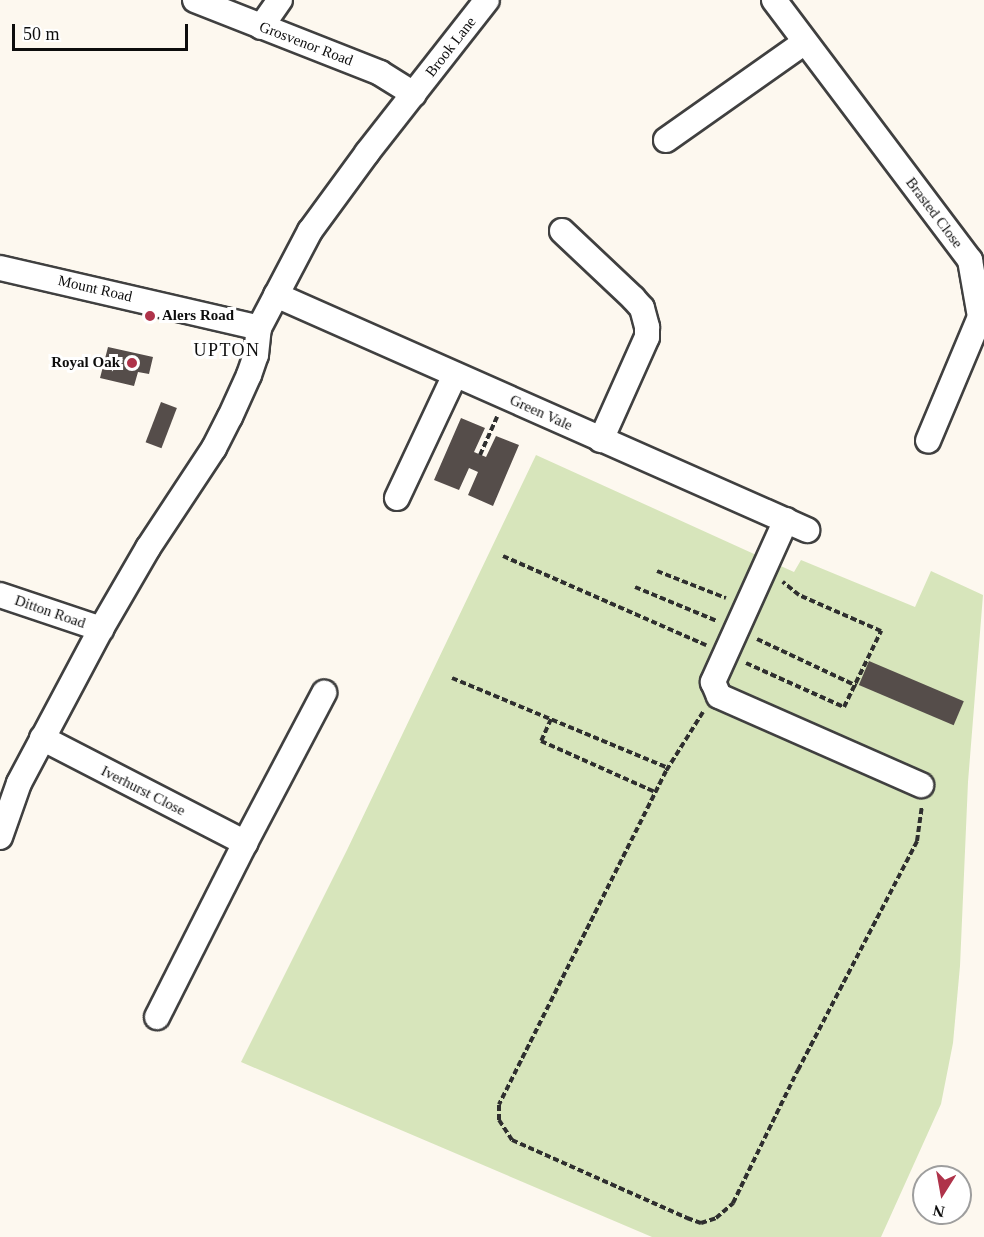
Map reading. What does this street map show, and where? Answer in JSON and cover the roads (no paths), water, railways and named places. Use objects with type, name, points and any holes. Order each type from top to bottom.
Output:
[{"type":"street","name":"Grosvenor Road","points":[[195,0],[380,73],[414,94]]},
{"type":"street","points":[[261,27],[280,0]]},
{"type":"street","name":"Brook Lane","points":[[414,94],[488,0]]},
{"type":"street","name":"Brasted Close","points":[[774,0],[970,260],[980,317],[928,441]]},
{"type":"street","points":[[666,140],[805,42]]},
{"type":"street","points":[[0,837],[19,783],[101,629],[147,548],[219,438],[249,375],[256,355],[259,328],[310,231],[414,94]]},
{"type":"street","points":[[561,231],[642,308],[647,327],[647,337],[601,440]]},
{"type":"street","name":"Mount Road","points":[[0,268],[259,328]]},
{"type":"street","name":"Green Vale","points":[[276,295],[796,525],[763,572],[713,682],[716,690],[719,696],[921,785]]},
{"type":"street","points":[[397,498],[455,375]]},
{"type":"street","name":"Ditton Road","points":[[0,595],[101,629]]},
{"type":"street","points":[[157,1017],[244,843],[324,693]]},
{"type":"street","name":"Iverhurst Close","points":[[42,738],[244,843]]},
{"type":"place","name":"Alers Road","points":[[150,316]]},
{"type":"place","name":"Royal Oak","points":[[132,363]]},
{"type":"district","name":"UPTON","points":[[227,350]]}]
